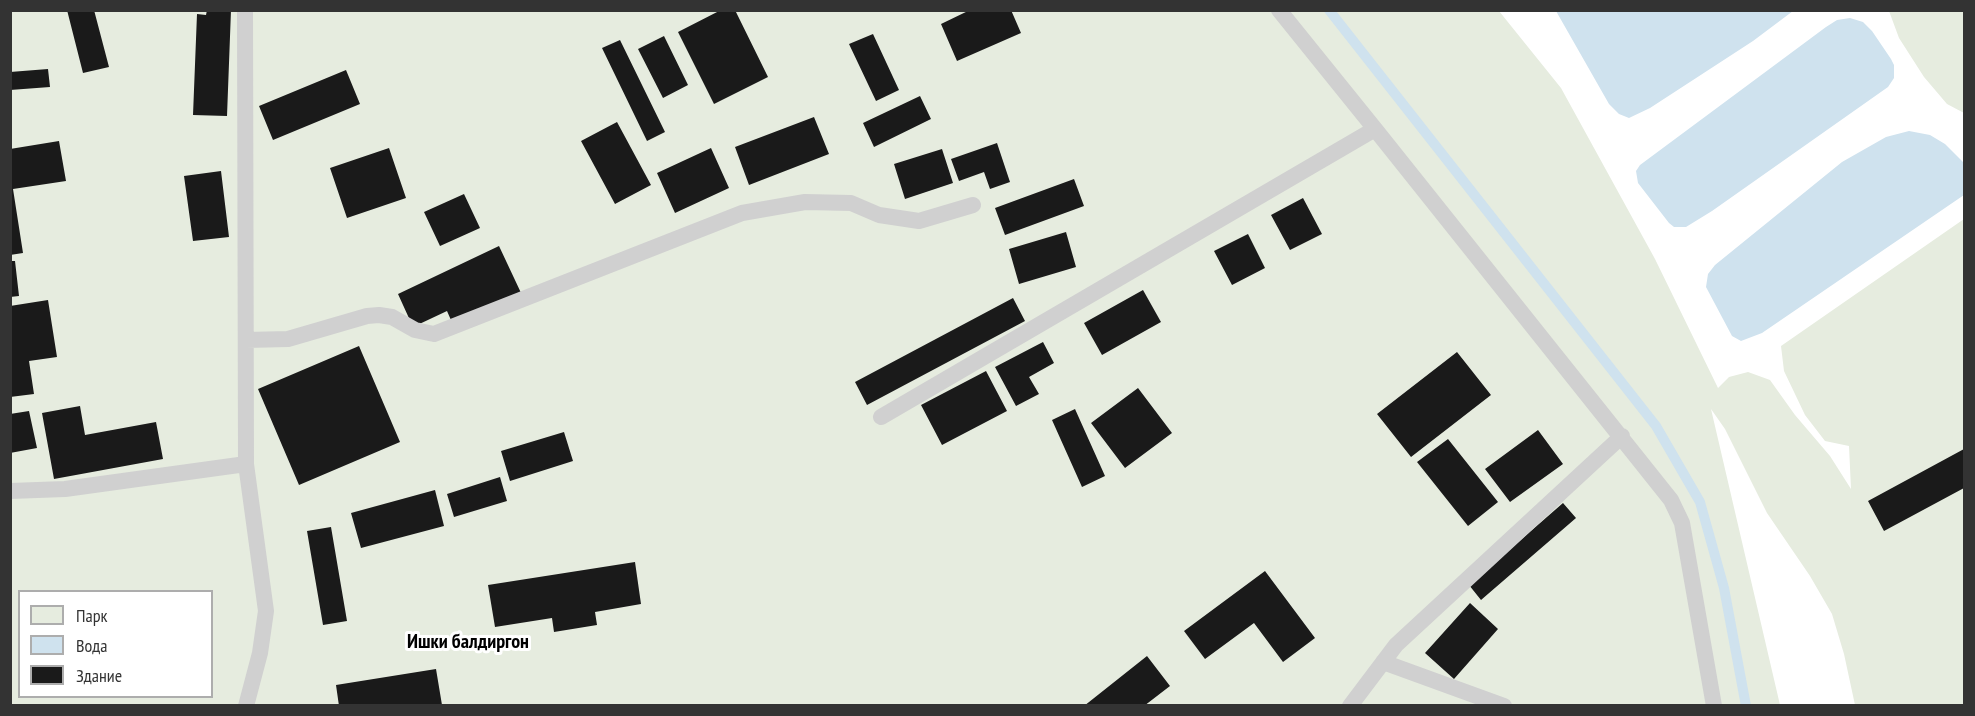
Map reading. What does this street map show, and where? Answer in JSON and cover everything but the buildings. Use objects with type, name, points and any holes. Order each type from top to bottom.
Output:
[{"type":"lane","points":[[245,10],[246,464],[266,611],[260,653],[246,705]]},
{"type":"lane","points":[[1279,10],[1671,500],[1682,523],[1714,705]]},
{"type":"lane","points":[[881,417],[1375,129]]},
{"type":"lane","points":[[246,340],[288,339],[367,316],[379,315],[392,317],[415,330],[434,334],[742,213],[805,202],[851,203],[879,215],[919,220],[973,205]]},
{"type":"lane","points":[[1350,705],[1396,645],[1622,436]]},
{"type":"lane","points":[[10,491],[65,489],[246,464]]},
{"type":"lane","points":[[1383,662],[1504,705]]},
{"type":"green space","points":[[10,11],[1499,11],[1561,88],[1655,259],[1718,388],[1729,377],[1748,372],[1770,380],[1795,415],[1830,456],[1851,489],[1849,446],[1825,441],[1805,415],[1784,371],[1781,346],[1964,219],[1964,705],[1855,705],[1844,654],[1832,614],[1810,576],[1767,513],[1725,429],[1711,409],[1780,705],[11,705]]},
{"type":"green space","points":[[1889,11],[1964,11],[1964,113],[1947,104],[1924,77],[1899,38]]},
{"type":"water","points":[[1556,11],[1793,11],[1753,41],[1650,108],[1629,118],[1619,114],[1609,104]]},
{"type":"water","points":[[1850,18],[1863,22],[1872,31],[1891,59],[1894,65],[1894,78],[1888,87],[1712,211],[1686,227],[1674,227],[1669,223],[1638,183],[1636,171],[1640,165],[1826,27],[1837,20]]},
{"type":"water","points":[[1909,131],[1930,135],[1945,144],[1964,163],[1964,195],[1762,333],[1741,341],[1732,336],[1706,287],[1708,274],[1715,265],[1842,162],[1886,137]]},
{"type":"waterway","points":[[1329,10],[1656,426],[1700,502],[1724,588],[1746,706]]},
{"type":"district","name":"Ишки балдиргон","points":[[468,642]]}]
